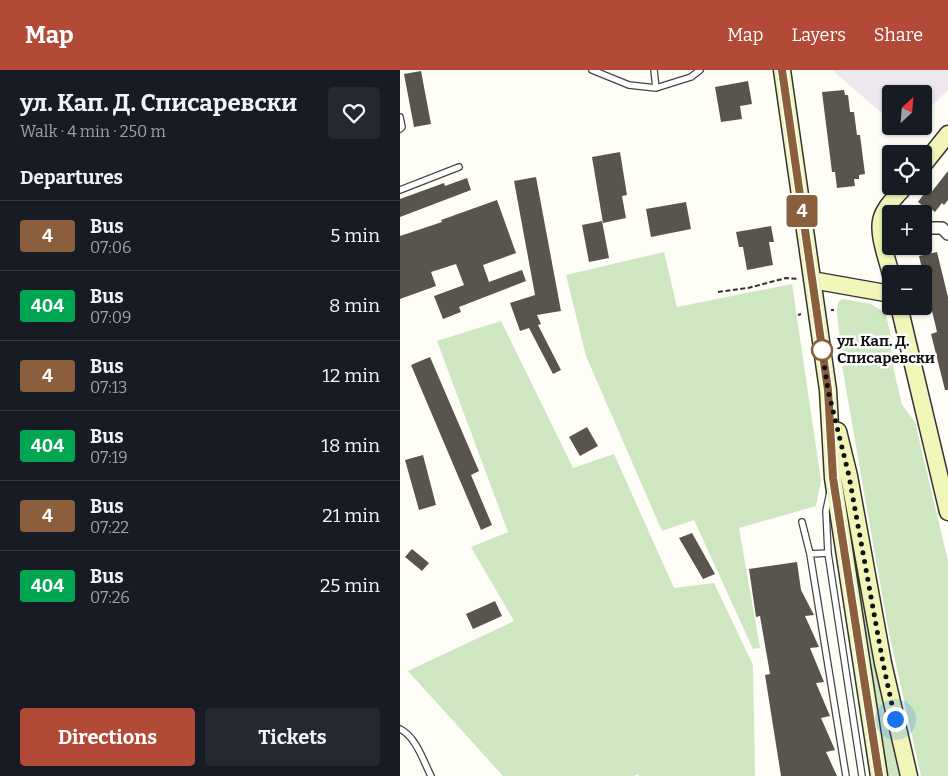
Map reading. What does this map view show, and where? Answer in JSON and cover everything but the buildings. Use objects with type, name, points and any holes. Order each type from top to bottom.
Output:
[{"type":"main road","points":[[782,70],[828,390],[833,478],[879,776]]},
{"type":"main road","points":[[932,154],[948,134]]},
{"type":"main road","points":[[890,205],[898,195]]},
{"type":"main road","points":[[812,280],[882,292]]},
{"type":"main road","points":[[901,315],[948,512]]},
{"type":"main road","points":[[828,390],[849,476],[883,663],[909,776]]},
{"type":"street","points":[[932,228],[942,228],[948,234]]},
{"type":"lane","points":[[592,70],[629,85],[656,88],[691,77],[700,70]]},
{"type":"lane","points":[[654,70],[656,88]]},
{"type":"lane","points":[[400,117],[402,127],[400,129]]},
{"type":"lane","points":[[400,190],[459,167]]},
{"type":"lane","points":[[833,478],[826,511],[828,553],[862,776]]},
{"type":"lane","points":[[802,522],[810,554],[846,776]]},
{"type":"lane","points":[[810,554],[828,553]]},
{"type":"lane","points":[[400,729],[406,732],[413,740],[431,776]]},
{"type":"path","points":[[718,292],[748,288],[786,278],[812,280]]},
{"type":"shaded area","points":[[832,70],[948,70],[948,90],[932,106],[932,85],[882,85],[882,113]]},
{"type":"green space","points":[[664,252],[677,307],[792,284],[821,481],[816,506],[739,528],[760,648],[753,649],[694,520],[662,531],[586,356],[566,275]]},
{"type":"green space","points":[[843,299],[871,304],[882,311],[882,315],[886,316],[890,331],[892,362],[902,405],[915,422],[948,561],[948,776],[921,776],[889,633],[863,487],[842,365],[837,312],[838,302]]},
{"type":"green space","points":[[501,321],[573,468],[614,454],[674,588],[714,583],[753,665],[755,776],[639,776],[638,774],[634,776],[503,776],[408,671],[514,621],[471,547],[508,532],[437,341]]},
{"type":"green space","points":[[862,593],[900,776],[888,776],[858,594]]},
{"type":"bus line","name":"4","points":[[782,70],[828,390],[833,478],[860,664],[879,776]]},
{"type":"place","name":"ул. Кап. Д. Списаревски","points":[[822,350]]},
{"type":"route","points":[[822,350],[828,390],[849,476],[895,719]]}]
